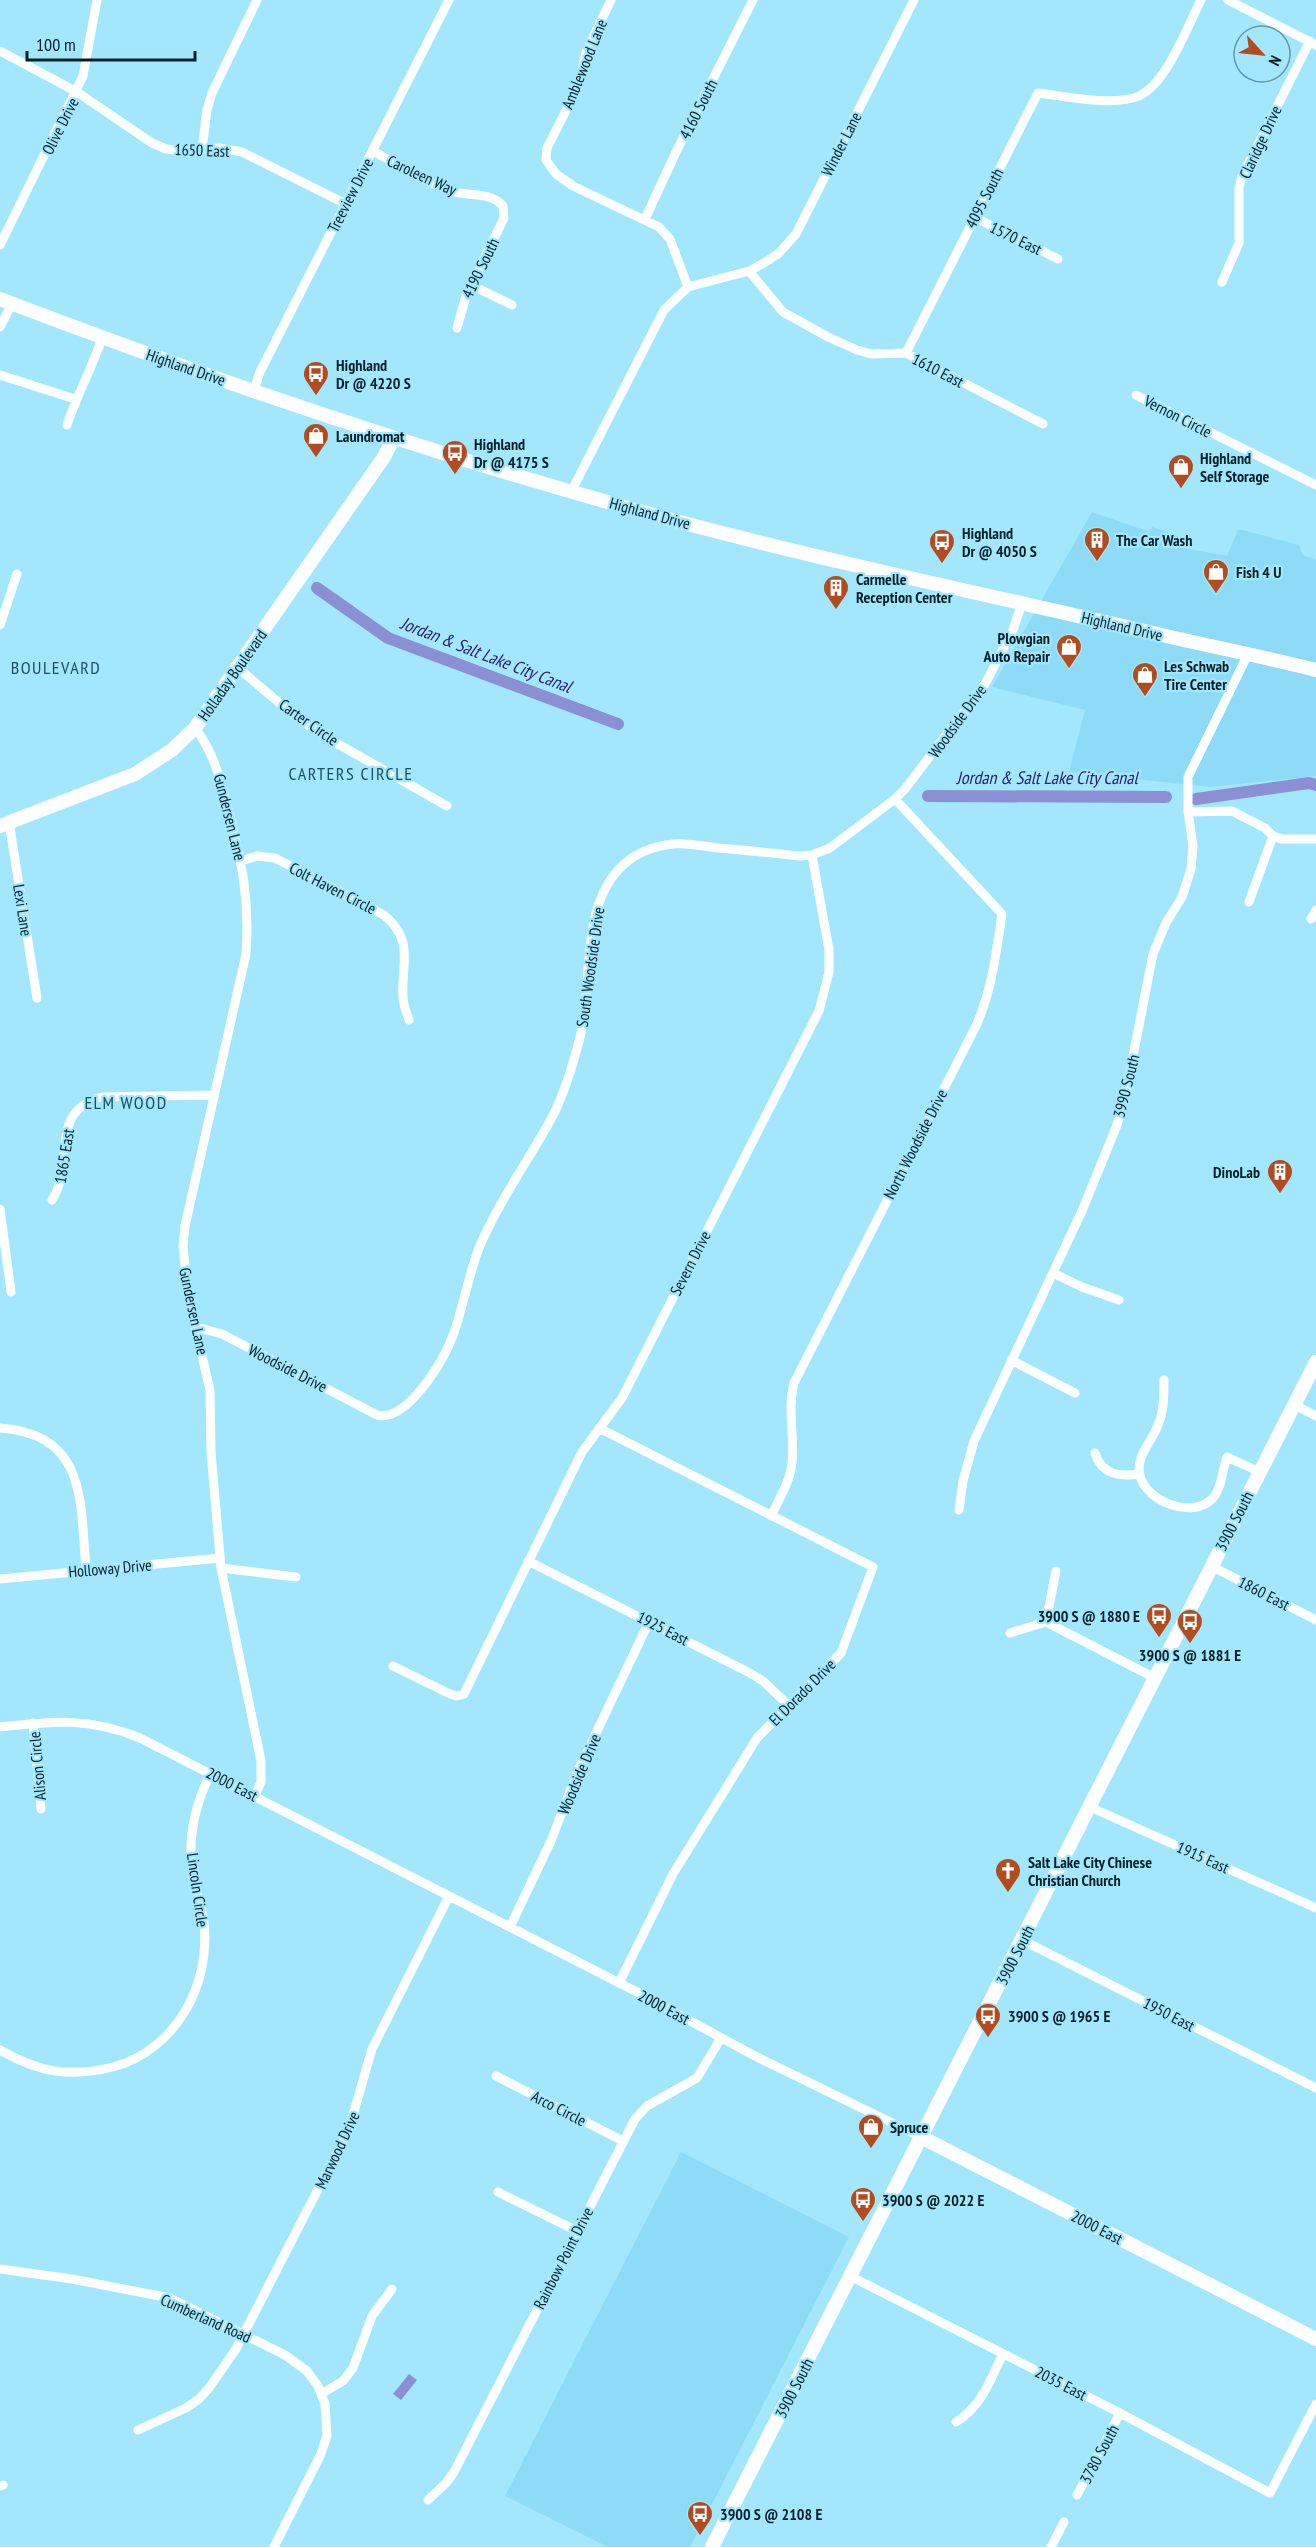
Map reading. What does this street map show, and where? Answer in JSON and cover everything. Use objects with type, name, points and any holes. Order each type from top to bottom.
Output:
[{"type":"main road","name":"Highland Drive","points":[[6,301],[102,338],[393,439],[572,492],[692,525],[924,582],[1316,670]]},
{"type":"main road","name":"Holladay Boulevard","points":[[5,824],[135,774],[172,750],[195,728],[384,457],[393,439]]},
{"type":"main road","name":"3900 South","points":[[712,2547],[1316,1362]]},
{"type":"main road","name":"2000 East","points":[[921,2137],[1316,2339]]},
{"type":"street","name":"Olive Drive","points":[[0,245],[77,92],[88,59],[97,0]]},
{"type":"street","points":[[202,149],[207,110],[212,93],[258,0]]},
{"type":"street","name":"Treeview Drive","points":[[254,391],[259,375],[449,0]]},
{"type":"street","name":"Amblewood Lane","points":[[611,0],[590,42],[582,78],[547,148],[546,160],[556,174],[573,186],[608,205],[645,219]]},
{"type":"street","name":"4160 South","points":[[645,219],[677,150],[753,0]]},
{"type":"street","name":"Winder Lane","points":[[688,287],[749,271],[777,254],[796,234],[914,0]]},
{"type":"street","name":"4095 South","points":[[906,353],[1038,93],[1119,100],[1138,96],[1150,89],[1163,75],[1201,0]]},
{"type":"street","points":[[1228,0],[1313,43]]},
{"type":"street","name":"Claridge Drive","points":[[1222,282],[1239,243],[1239,188],[1242,176],[1313,43]]},
{"type":"street","name":"1650 East","points":[[0,51],[77,92],[152,143],[166,149],[182,151],[202,149],[242,152],[346,204]]},
{"type":"street","name":"Caroleen Way","points":[[373,151],[451,191],[496,200],[504,209]]},
{"type":"street","name":"4190 South","points":[[457,328],[461,307],[502,223],[504,209]]},
{"type":"street","name":"1570 East","points":[[974,217],[1059,259]]},
{"type":"street","points":[[572,492],[664,310],[688,287],[670,239],[659,227],[645,219]]},
{"type":"street","name":"1610 East","points":[[749,271],[783,312],[828,337],[871,354],[906,353],[1043,424]]},
{"type":"street","points":[[471,285],[512,305]]},
{"type":"street","points":[[0,327],[6,301]]},
{"type":"street","points":[[67,425],[75,399],[92,366],[102,338]]},
{"type":"street","points":[[0,375],[75,399]]},
{"type":"street","name":"Vernon Circle","points":[[1136,395],[1316,485]]},
{"type":"street","points":[[0,625],[17,574]]},
{"type":"street","name":"Woodside Drive","points":[[895,799],[932,755],[985,684],[1013,630],[1022,603]]},
{"type":"street","name":"3990 South","points":[[959,1510],[969,1454],[1082,1211],[1117,1125],[1125,1097],[1153,954],[1166,923],[1182,897],[1191,869],[1193,836],[1188,812],[1188,777],[1248,654]]},
{"type":"street","name":"Carter Circle","points":[[238,668],[296,717],[324,736],[447,806]]},
{"type":"street","name":"Gundersen Lane","points":[[195,728],[216,761],[241,861],[248,919],[246,954],[185,1226],[183,1246],[188,1296],[210,1390],[211,1452],[221,1568],[261,1761],[261,1782],[255,1796]]},
{"type":"street","name":"South Woodside Drive","points":[[377,1415],[388,1415],[409,1403],[442,1358],[452,1335],[479,1247],[497,1209],[551,1120],[566,1085],[579,1043],[587,1003],[593,924],[600,896],[612,878],[624,864],[642,852],[675,844],[799,856],[812,855],[830,848],[895,799]]},
{"type":"street","name":"North Woodside Drive","points":[[771,1516],[788,1480],[792,1463],[790,1409],[794,1383],[976,1026],[987,1001],[993,972],[1002,914],[895,799]]},
{"type":"street","points":[[1188,812],[1232,812],[1265,828],[1273,836],[1281,839],[1316,839]]},
{"type":"street","name":"Lexi Lane","points":[[5,824],[37,998]]},
{"type":"street","points":[[1249,902],[1273,836]]},
{"type":"street","name":"Severn Drive","points":[[393,1666],[450,1694],[460,1696],[469,1685],[582,1452],[622,1398],[819,1011],[829,972],[829,951],[812,855]]},
{"type":"street","name":"Colt Haven Circle","points":[[241,861],[257,856],[275,858],[392,921],[404,943],[406,960],[403,999],[409,1020]]},
{"type":"street","points":[[1311,919],[1316,910]]},
{"type":"street","name":"1865 East","points":[[52,1200],[62,1180],[68,1122],[75,1111],[86,1101],[102,1097],[214,1095]]},
{"type":"street","points":[[0,1209],[11,1292]]},
{"type":"street","points":[[1053,1273],[1082,1287],[1119,1300]]},
{"type":"street","name":"Woodside Drive","points":[[196,1327],[222,1334],[377,1415]]},
{"type":"street","points":[[1011,1360],[1075,1393]]},
{"type":"street","points":[[1164,1380],[1162,1414],[1156,1431],[1141,1456],[1140,1474],[1148,1489],[1180,1508],[1190,1509],[1201,1507],[1216,1495],[1227,1457],[1260,1472]]},
{"type":"street","points":[[1295,1405],[1316,1416]]},
{"type":"street","points":[[0,1428],[19,1429],[38,1435],[53,1446],[75,1474],[80,1501],[86,1569]]},
{"type":"street","name":"El Dorado Drive","points":[[599,1428],[873,1567],[841,1653],[757,1738],[673,1874],[620,1983]]},
{"type":"street","points":[[1095,1453],[1101,1465],[1113,1474],[1124,1476],[1140,1474]]},
{"type":"street","name":"Holloway Drive","points":[[0,1579],[220,1558]]},
{"type":"street","name":"1925 East","points":[[528,1561],[763,1681],[789,1706]]},
{"type":"street","name":"1860 East","points":[[1211,1566],[1316,1620]]},
{"type":"street","points":[[221,1568],[296,1577]]},
{"type":"street","points":[[1046,1622],[1056,1571]]},
{"type":"street","name":"Woodside Drive","points":[[510,1928],[551,1841],[576,1775],[649,1622]]},
{"type":"street","points":[[1010,1633],[1046,1622],[1155,1678]]},
{"type":"street","name":"2000 East","points":[[0,1727],[77,1721],[111,1727],[151,1743],[620,1983],[721,2038],[921,2137]]},
{"type":"street","name":"Alison Circle","points":[[33,1724],[41,1809]]},
{"type":"street","name":"Lincoln Circle","points":[[0,2050],[22,2063],[44,2071],[69,2073],[101,2070],[141,2056],[164,2040],[184,2014],[198,1985],[205,1952],[204,1922],[192,1870],[191,1839],[201,1791],[211,1773]]},
{"type":"street","name":"1915 East","points":[[1090,1807],[1316,1908]]},
{"type":"street","name":"Marwood Drive","points":[[138,2430],[186,2408],[199,2399],[215,2380],[244,2334],[349,2130],[372,2049],[449,1896]]},
{"type":"street","name":"1950 East","points":[[1022,1940],[1316,2088]]},
{"type":"street","name":"Rainbow Point Drive","points":[[428,2500],[454,2472],[635,2119],[647,2106],[697,2078],[721,2038]]},
{"type":"street","name":"Arco Circle","points":[[496,2076],[623,2140]]},
{"type":"street","points":[[498,2192],[577,2231]]},
{"type":"street","name":"Cumberland Road","points":[[0,2269],[161,2296],[184,2304],[300,2365],[313,2378],[321,2394]]},
{"type":"street","name":"2035 East","points":[[850,2276],[1120,2413],[1270,2493],[1316,2404]]},
{"type":"street","points":[[274,2547],[324,2446],[328,2425],[321,2394],[343,2381],[352,2368],[372,2316],[392,2289]]},
{"type":"street","points":[[956,2422],[969,2414],[978,2403],[1003,2354]]},
{"type":"street","name":"3780 South","points":[[1077,2495],[1120,2413]]},
{"type":"street","points":[[1051,2547],[1064,2522]]},
{"type":"shaded area","points":[[1092,512],[1150,532],[1152,527],[1169,533],[1173,546],[1227,556],[1238,530],[1243,530],[1299,545],[1303,555],[1316,560],[1316,776],[1210,787],[1069,772],[1085,710],[992,687]]},
{"type":"shaded area","points":[[681,2152],[849,2237],[690,2547],[608,2547],[505,2496]]},
{"type":"shaded area","points":[[409,2374],[417,2380],[401,2400],[393,2394]]},
{"type":"waterway","name":"Jordan & Salt Lake City Canal","points":[[317,588],[388,638],[618,724]]},
{"type":"waterway","name":"Jordan & Salt Lake City Canal","points":[[1196,799],[1309,783],[1316,785]]},
{"type":"waterway","name":"Jordan & Salt Lake City Canal","points":[[928,796],[1166,797]]},
{"type":"place","name":"Highland Dr @ 4220 S","points":[[316,397]]},
{"type":"place","name":"Laundromat","points":[[316,459]]},
{"type":"place","name":"Highland Dr @ 4175 S","points":[[455,476]]},
{"type":"place","name":"Highland Self Storage","points":[[1181,490]]},
{"type":"place","name":"The Car Wash","points":[[1097,563]]},
{"type":"place","name":"Highland Dr @ 4050 S","points":[[942,565]]},
{"type":"place","name":"Fish 4 U","points":[[1216,595]]},
{"type":"place","name":"Carmelle Reception Center","points":[[836,611]]},
{"type":"place","name":"Plowgian Auto Repair","points":[[1069,670]]},
{"type":"place","name":"Les Schwab Tire Center","points":[[1145,698]]},
{"type":"place","name":"DinoLab","points":[[1280,1195]]},
{"type":"place","name":"3900 S @ 1880 E","points":[[1159,1639]]},
{"type":"place","name":"3900 S @ 1881 E","points":[[1190,1645]]},
{"type":"place","name":"Salt Lake City Chinese Christian Church","points":[[1008,1894]]},
{"type":"place","name":"3900 S @ 1965 E","points":[[988,2039]]},
{"type":"place","name":"Spruce","points":[[871,2150]]},
{"type":"place","name":"3900 S @ 2022 E","points":[[863,2223]]},
{"type":"place","name":"3900 S @ 2108 E","points":[[700,2537]]},
{"type":"district","name":"BOULEVARD","points":[[56,668]]},
{"type":"district","name":"CARTERS CIRCLE","points":[[351,774]]},
{"type":"district","name":"ELM WOOD","points":[[126,1103]]}]
